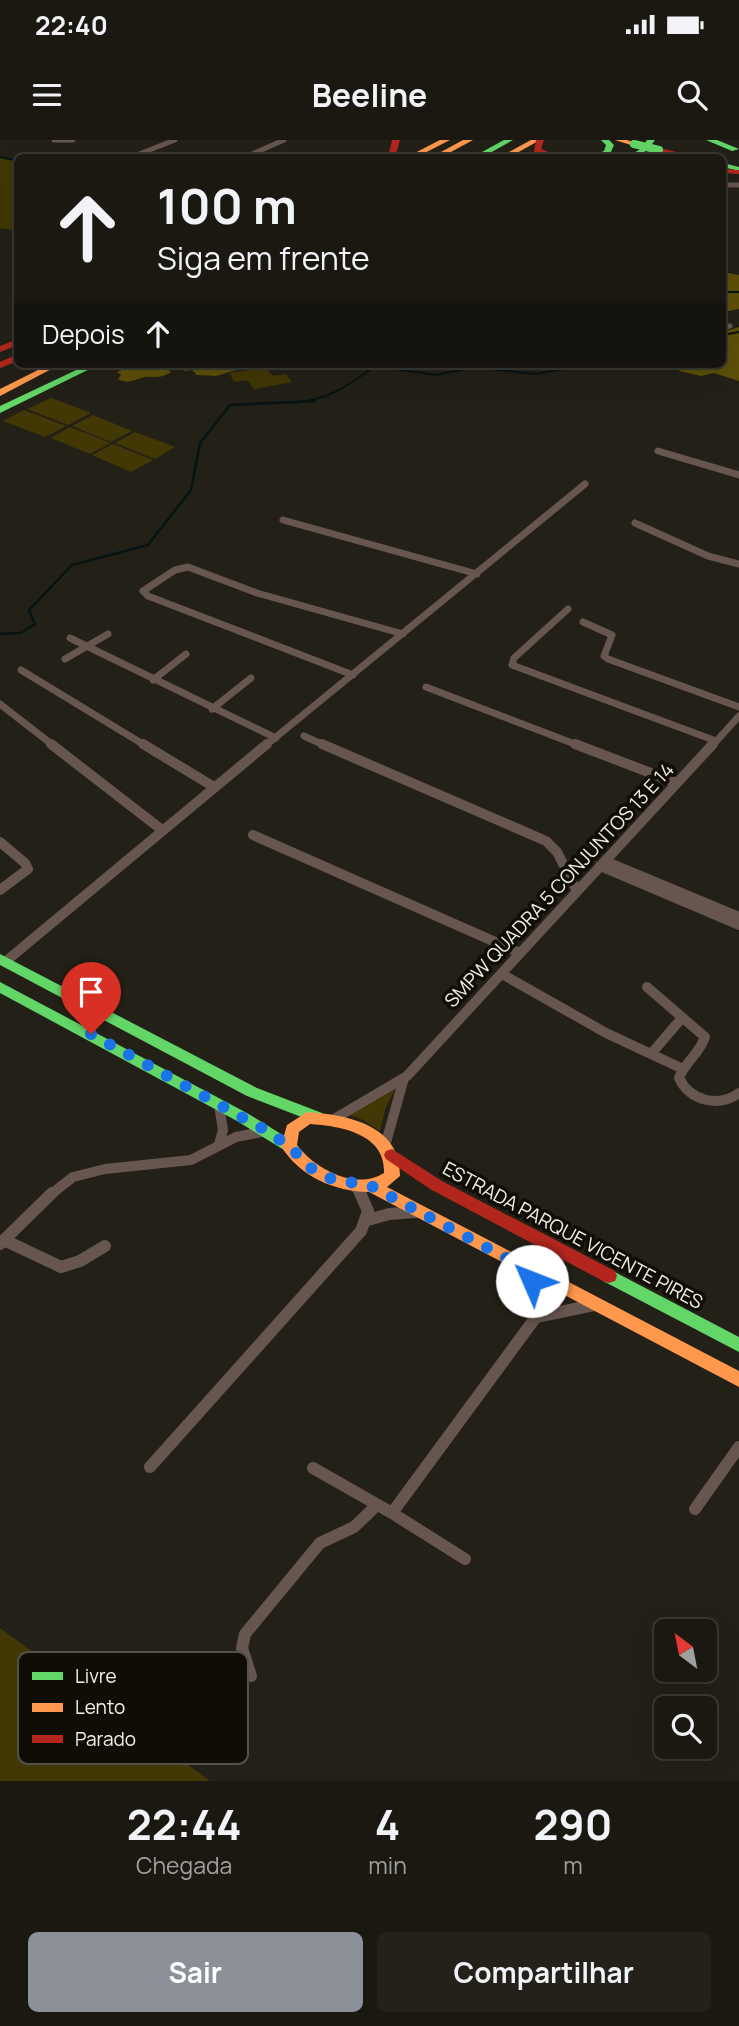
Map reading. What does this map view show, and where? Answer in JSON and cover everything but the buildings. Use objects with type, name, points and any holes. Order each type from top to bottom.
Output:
[{"type":"main road","points":[[416,154],[446,140]]},
{"type":"main road","points":[[440,154],[469,140]]},
{"type":"main road","points":[[482,154],[509,140]]},
{"type":"main road","points":[[509,154],[538,140]]},
{"type":"main road","points":[[538,140],[537,150],[548,154]]},
{"type":"main road","points":[[600,154],[607,152],[610,145],[605,140]]},
{"type":"main road","points":[[710,140],[737,150]]},
{"type":"main road","points":[[718,140],[737,150]]},
{"type":"main road","points":[[628,147],[655,145],[680,154]]},
{"type":"main road","points":[[0,393],[49,368]]},
{"type":"main road","points":[[39,373],[53,368]]},
{"type":"main road","points":[[0,410],[88,368]]},
{"type":"main road","points":[[3,961],[252,1092],[317,1117]]},
{"type":"main road","points":[[0,987],[267,1131],[289,1146],[313,1170],[352,1184],[378,1185],[395,1167],[389,1151]]},
{"type":"main road","points":[[289,1146],[288,1134],[292,1127],[307,1118],[317,1117]]},
{"type":"main road","name":"ESTRADA PARQUE VICENTE PIRES","points":[[317,1117],[334,1119],[359,1128],[436,1185],[739,1345]]},
{"type":"main road","points":[[371,1186],[739,1380]]},
{"type":"street","points":[[54,140],[73,140]]},
{"type":"street","points":[[139,154],[175,140]]},
{"type":"street","points":[[252,154],[284,140]]},
{"type":"street","points":[[657,451],[739,475]]},
{"type":"street","points":[[3,961],[585,484]]},
{"type":"street","points":[[284,520],[477,574]]},
{"type":"street","points":[[635,523],[699,553],[739,564]]},
{"type":"street","points":[[354,675],[148,596],[143,591],[176,570],[188,567],[257,593],[403,634]]},
{"type":"street","points":[[568,609],[514,659],[512,665],[716,741]]},
{"type":"street","points":[[583,622],[612,635],[604,656],[608,659],[739,707]]},
{"type":"street","points":[[65,659],[108,634]]},
{"type":"street","points":[[69,638],[276,738]]},
{"type":"street","points":[[153,680],[186,654]]},
{"type":"street","points":[[21,670],[215,787]]},
{"type":"street","points":[[212,709],[251,678]]},
{"type":"street","points":[[426,687],[677,783]]},
{"type":"street","points":[[0,704],[162,830]]},
{"type":"street","name":"SMPW QUADRA 5 CONJUNTOS 13 E 14","points":[[334,1119],[404,1078],[739,716]]},
{"type":"street","points":[[304,736],[546,841],[557,852],[577,891]]},
{"type":"street","points":[[253,835],[520,953]]},
{"type":"street","points":[[0,842],[28,869],[0,890]]},
{"type":"street","points":[[602,863],[739,925]]},
{"type":"street","points":[[675,894],[739,917]]},
{"type":"street","points":[[502,974],[606,1032],[681,1068]]},
{"type":"street","points":[[647,987],[705,1037],[701,1048],[681,1068],[679,1082],[692,1093],[722,1102],[739,1093]]},
{"type":"street","points":[[651,1054],[681,1019]]},
{"type":"street","name":"SMPW QUADRA 5 CONJUNTOS 13 E 14","points":[[389,1151],[404,1078]]},
{"type":"street","points":[[219,1104],[223,1130],[219,1144]]},
{"type":"street","points":[[105,1246],[80,1261],[61,1267],[2,1242],[51,1193],[73,1177],[105,1169],[191,1160],[219,1144],[244,1135],[267,1131]]},
{"type":"street","points":[[150,1467],[368,1220],[369,1211],[364,1195],[352,1184]]},
{"type":"street","points":[[368,1220],[409,1211],[428,1215]]},
{"type":"street","points":[[525,1268],[532,1281],[536,1317]]},
{"type":"street","points":[[392,1513],[536,1317],[595,1305]]},
{"type":"street","points":[[695,1509],[739,1447]]},
{"type":"street","points":[[313,1468],[466,1559]]},
{"type":"street","points":[[243,1652],[245,1634],[320,1543],[354,1527],[377,1505]]},
{"type":"street","points":[[248,1667],[251,1676]]},
{"type":"shaded area","points":[[0,157],[14,160],[14,230],[0,228]]},
{"type":"shaded area","points":[[726,273],[739,275],[739,309],[726,311]]},
{"type":"shaded area","points":[[739,327],[739,381],[714,373],[701,376],[679,371],[681,368],[726,368],[726,331]]},
{"type":"shaded area","points":[[126,368],[170,368],[168,369],[171,372],[127,382],[118,379],[121,375],[117,372]]},
{"type":"shaded area","points":[[178,368],[243,368],[216,376],[197,375],[192,370]]},
{"type":"shaded area","points":[[266,368],[273,376],[286,374],[292,382],[254,389],[247,380],[234,382],[229,373]]},
{"type":"shaded area","points":[[51,398],[91,413],[68,425],[27,409]]},
{"type":"shaded area","points":[[24,410],[66,426],[45,437],[3,421]]},
{"type":"shaded area","points":[[93,415],[132,431],[111,442],[72,426]]},
{"type":"shaded area","points":[[70,427],[111,443],[90,454],[51,438]]},
{"type":"shaded area","points":[[135,432],[175,447],[155,459],[115,443]]},
{"type":"shaded area","points":[[113,444],[153,460],[131,472],[92,455]]},
{"type":"shaded area","points":[[398,1083],[385,1110],[380,1131],[345,1113]]},
{"type":"shaded area","points":[[0,1628],[33,1652],[18,1652],[18,1764],[187,1764],[210,1781],[0,1781]]},
{"type":"waterway","points":[[0,157],[14,160]]},
{"type":"waterway","points":[[726,292],[739,292]]},
{"type":"waterway","points":[[726,334],[739,332]]},
{"type":"waterway","points":[[304,402],[335,392],[372,368]]},
{"type":"waterway","points":[[389,368],[436,375],[469,368]]},
{"type":"waterway","points":[[483,368],[535,374],[572,368]]},
{"type":"waterway","points":[[670,368],[678,368]]},
{"type":"waterway","points":[[304,402],[315,401]]},
{"type":"waterway","points":[[0,634],[20,633],[35,624],[29,610],[72,565],[148,545],[191,490],[200,443],[230,405],[304,402]]},
{"type":"waterway","points":[[289,403],[304,402]]},
{"type":"traffic: fast","points":[[482,154],[509,140]]},
{"type":"traffic: fast","points":[[600,154],[607,152],[610,145],[605,140]]},
{"type":"traffic: fast","points":[[636,154],[645,149],[651,140]]},
{"type":"traffic: fast","points":[[710,140],[735,149]]},
{"type":"traffic: fast","points":[[634,144],[659,150]]},
{"type":"traffic: fast","points":[[726,166],[739,169]]},
{"type":"traffic: fast","points":[[0,410],[88,368]]},
{"type":"traffic: fast","points":[[0,959],[252,1092],[317,1117]]},
{"type":"traffic: fast","points":[[0,987],[242,1117],[289,1146]]},
{"type":"traffic: fast","points":[[609,1276],[739,1345]]},
{"type":"traffic: slow","points":[[416,154],[446,140]]},
{"type":"traffic: slow","points":[[441,154],[469,140]]},
{"type":"traffic: slow","points":[[509,154],[536,140]]},
{"type":"traffic: slow","points":[[619,140],[634,144]]},
{"type":"traffic: slow","points":[[0,393],[49,368]]},
{"type":"traffic: slow","points":[[307,1118],[351,1125],[378,1139],[393,1161],[392,1176],[381,1183],[367,1186],[352,1185],[321,1175],[289,1146],[292,1129],[307,1118]]},
{"type":"traffic: slow","points":[[371,1186],[739,1380]]},
{"type":"traffic: jam","points":[[392,154],[396,140]]},
{"type":"traffic: jam","points":[[540,140],[537,150],[548,154]]},
{"type":"traffic: jam","points":[[659,150],[675,154]]},
{"type":"traffic: jam","points":[[726,171],[739,172]]},
{"type":"traffic: jam","points":[[0,349],[14,344]]},
{"type":"traffic: jam","points":[[0,365],[14,359]]},
{"type":"traffic: jam","points":[[392,1155],[436,1185],[609,1276]]},
{"type":"route","points":[[91,1034],[267,1131],[289,1146],[299,1159],[313,1170],[332,1179],[371,1186],[525,1268],[532,1281]]}]
